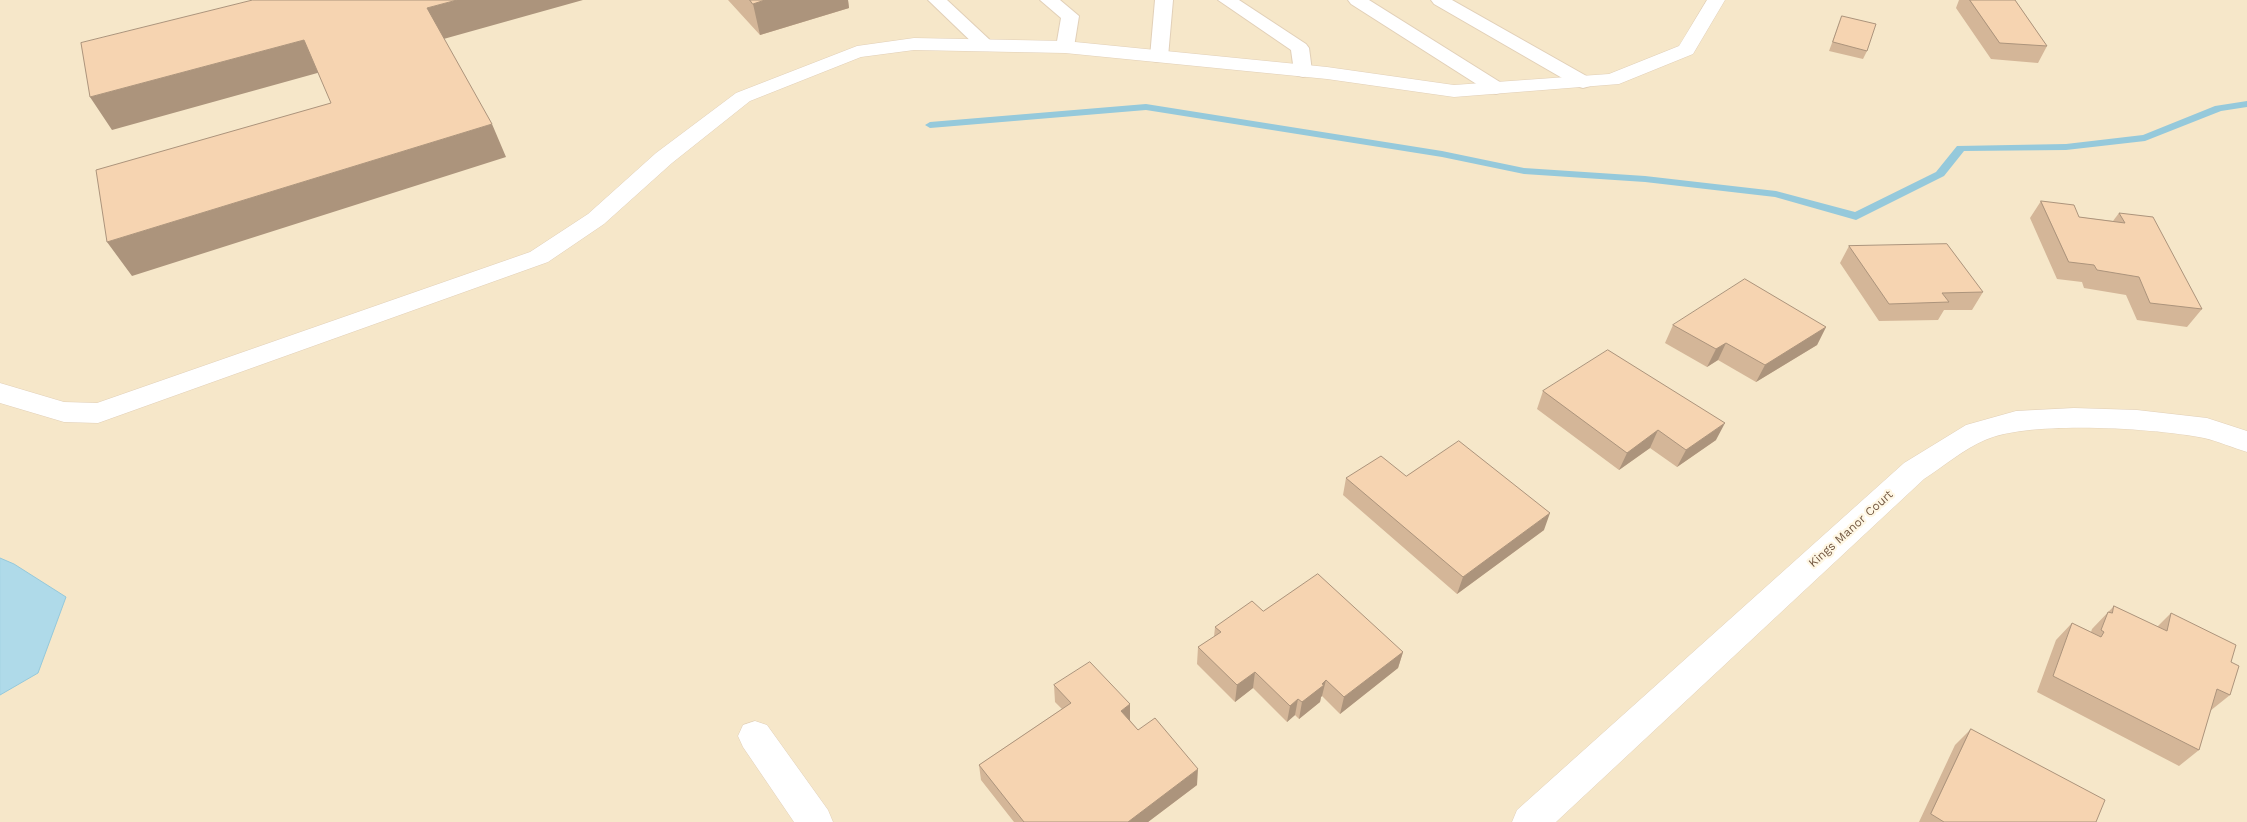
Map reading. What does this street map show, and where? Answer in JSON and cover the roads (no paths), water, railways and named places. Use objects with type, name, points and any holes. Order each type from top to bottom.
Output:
[{"type":"street","points":[[0,393],[64,412],[98,413],[539,257],[596,218],[664,158],[743,97],[857,52],[914,44],[1065,47],[1303,71],[1454,91],[1612,80],[1686,50],[1716,0]]},
{"type":"street","name":"Kings Manor Court","points":[[1530,822],[1914,471],[1976,432],[2016,421],[2074,418],[2137,420],[2206,428],[2247,442]]},
{"type":"street","points":[[754,736],[815,822]]},
{"type":"lane","points":[[936,0],[985,45]]},
{"type":"lane","points":[[1049,0],[1070,16],[1065,47]]},
{"type":"lane","points":[[1159,57],[1164,0]]},
{"type":"lane","points":[[1227,0],[1300,48],[1303,71]]},
{"type":"lane","points":[[1357,0],[1496,88]]},
{"type":"lane","points":[[1440,0],[1583,82]]},
{"type":"water","points":[[0,558],[14,564],[66,597],[38,673],[0,695]]},
{"type":"waterway","points":[[930,125],[1146,107],[1442,154],[1524,171],[1645,179],[1776,194],[1856,216],[1940,174],[1961,148],[2016,149],[2066,147],[2145,138],[2219,108],[2247,104]]}]
